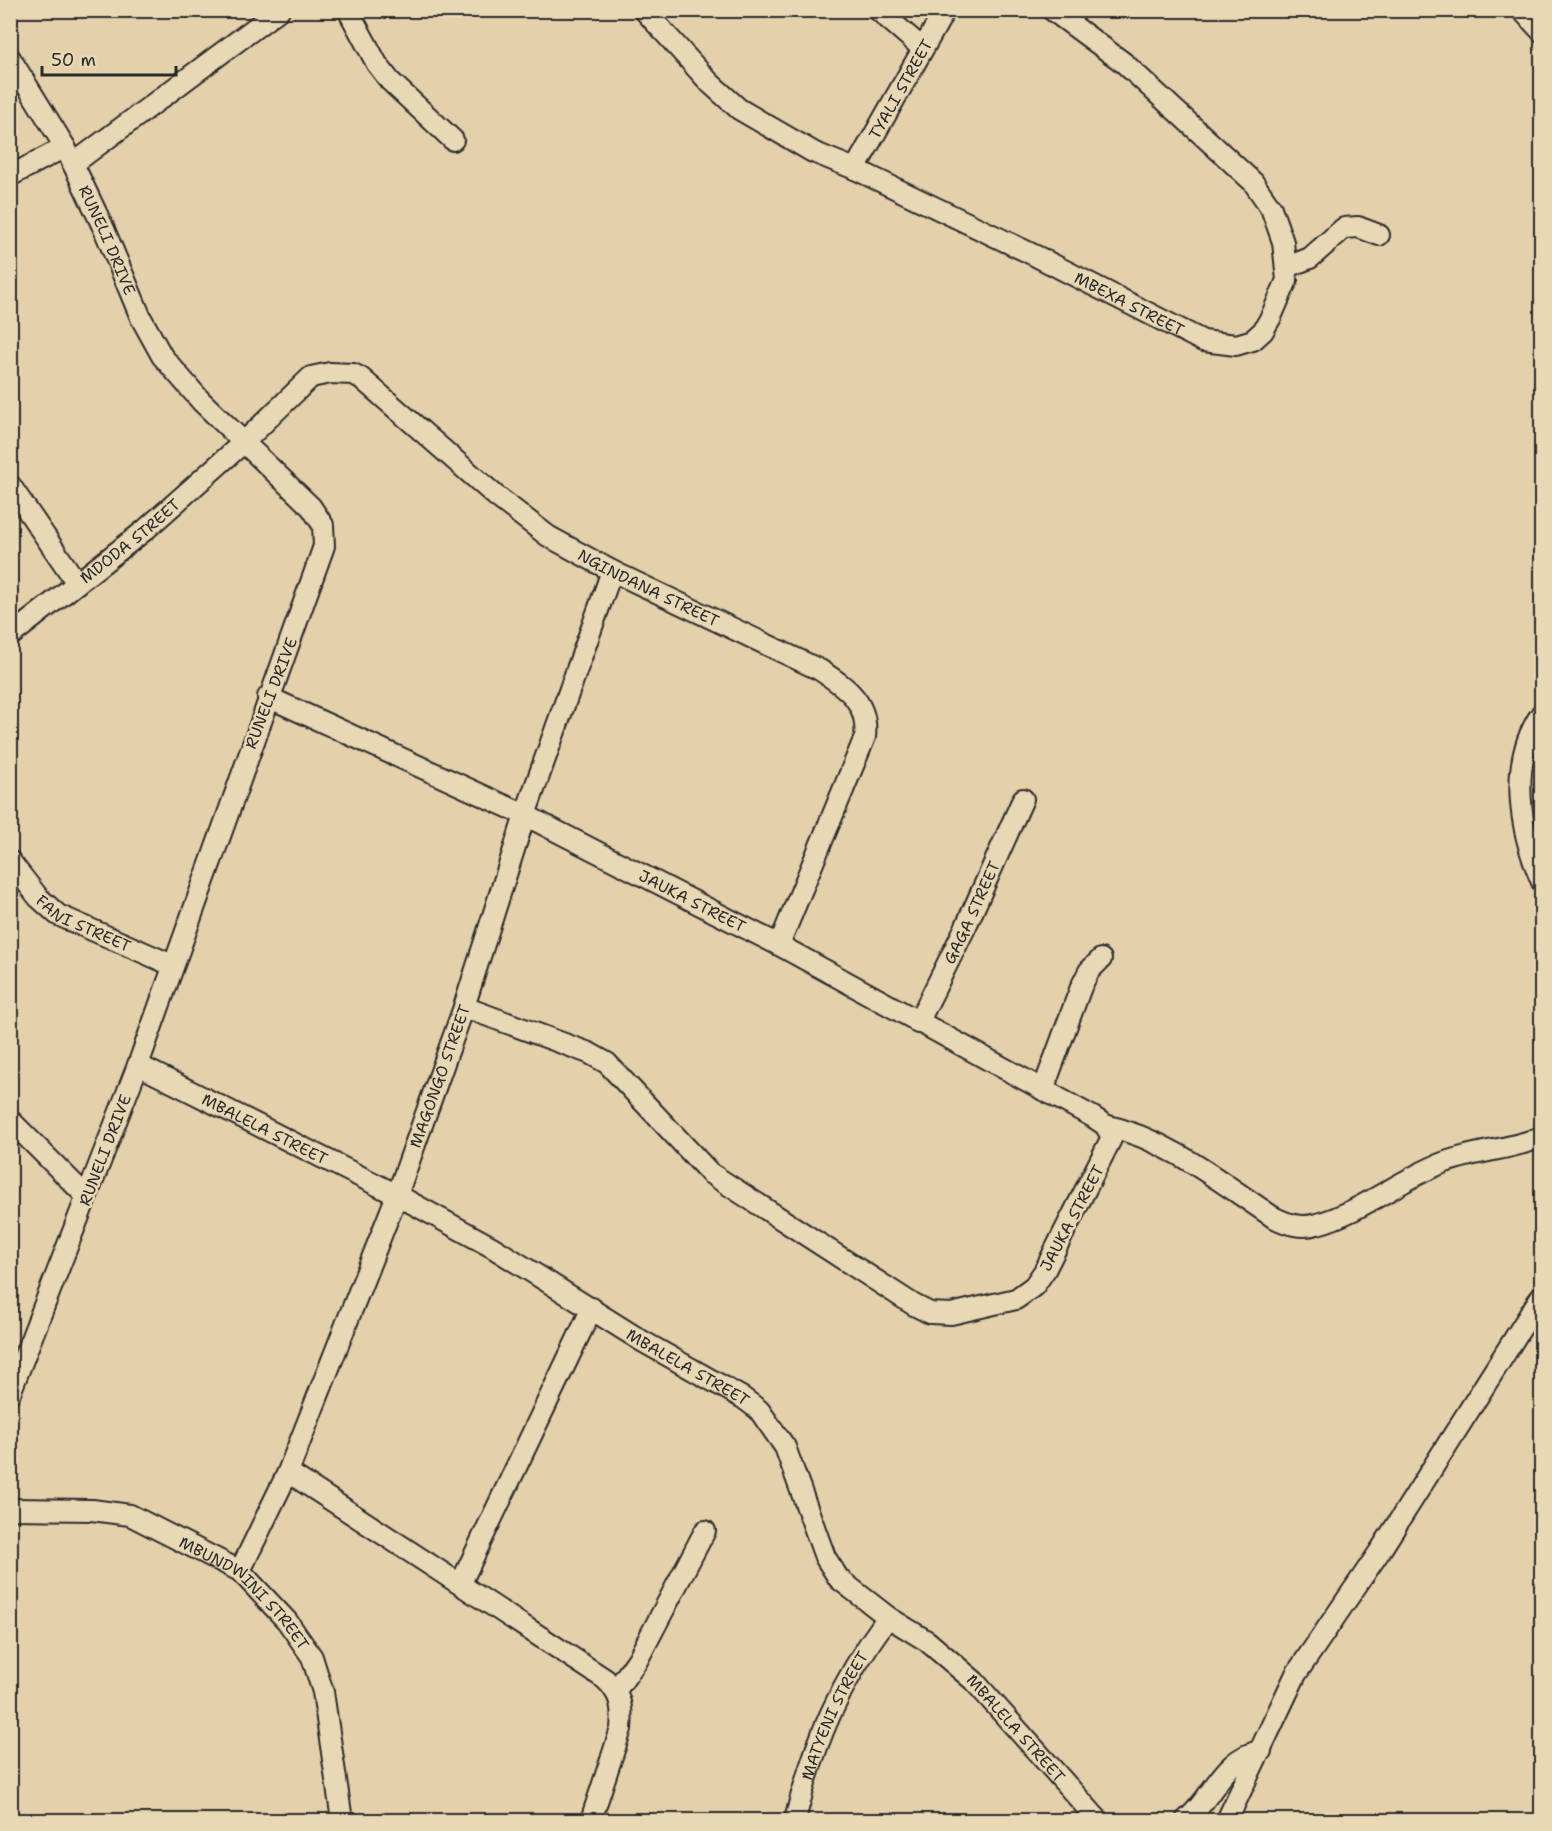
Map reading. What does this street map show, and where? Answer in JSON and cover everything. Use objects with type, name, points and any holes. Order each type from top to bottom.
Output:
[{"type":"street","points":[[10,176],[69,156],[279,10]]},
{"type":"street","points":[[348,10],[377,64],[390,81],[453,140]]},
{"type":"street","name":"MBEXA STREET","points":[[644,10],[710,83],[739,109],[821,156],[855,169],[1203,341],[1236,345],[1253,340],[1263,331],[1287,280],[1283,242],[1270,208],[1253,182],[1124,63],[1052,10]]},
{"type":"street","points":[[878,10],[922,48]]},
{"type":"street","name":"TYALI STREET","points":[[855,169],[945,10]]},
{"type":"street","points":[[1522,10],[1542,32]]},
{"type":"street","name":"RUNELI DRIVE","points":[[10,57],[69,156],[141,318],[162,356],[201,401],[311,507],[322,525],[324,534],[324,546],[315,578],[268,697],[138,1065],[86,1196],[57,1280],[10,1393]]},
{"type":"street","points":[[1287,267],[1310,258],[1344,228],[1358,227],[1379,235]]},
{"type":"street","name":"NGINDANA STREET","points":[[244,442],[311,377],[330,373],[353,374],[361,378],[514,511],[562,544],[820,670],[848,688],[866,716],[865,737],[779,945]]},
{"type":"street","name":"MDODA STREET","points":[[10,636],[145,530],[244,442]]},
{"type":"street","points":[[10,485],[77,583]]},
{"type":"street","name":"MAGONGO STREET","points":[[240,1571],[288,1472],[397,1195],[464,1007],[525,815],[612,570]]},
{"type":"street","name":"JAUKA STREET","points":[[268,697],[525,815],[779,945],[1105,1125],[1135,1132],[1156,1141],[1288,1225],[1315,1225],[1439,1164],[1542,1137]]},
{"type":"street","points":[[1542,713],[1524,756],[1520,785],[1528,848],[1542,882]]},
{"type":"street","name":"GAGA STREET","points":[[918,1023],[966,926],[1023,799]]},
{"type":"street","name":"FANI STREET","points":[[10,861],[38,897],[58,915],[172,965]]},
{"type":"street","points":[[1043,1090],[1081,987],[1089,971],[1101,959]]},
{"type":"street","name":"JAUKA STREET","points":[[464,1007],[588,1053],[607,1063],[710,1173],[914,1305],[930,1313],[963,1312],[1016,1299],[1034,1286],[1111,1145],[1112,1137],[1105,1125]]},
{"type":"street","name":"MBALELA STREET","points":[[138,1065],[397,1195],[523,1265],[642,1341],[743,1398],[759,1410],[784,1447],[831,1568],[839,1579],[888,1617],[927,1641],[974,1681],[1098,1821]]},
{"type":"street","points":[[10,1120],[86,1196]]},
{"type":"street","points":[[1227,1821],[1296,1674],[1380,1551],[1542,1295]]},
{"type":"street","points":[[460,1583],[592,1308]]},
{"type":"street","points":[[288,1472],[460,1583],[617,1689],[623,1713],[621,1729],[591,1821]]},
{"type":"street","name":"MBUNDWINI STREET","points":[[10,1509],[92,1510],[130,1515],[240,1571],[287,1621],[312,1657],[323,1692],[342,1821]]},
{"type":"street","points":[[617,1689],[638,1659],[705,1531]]},
{"type":"street","name":"MATYENI STREET","points":[[795,1821],[820,1737],[838,1694],[857,1659],[888,1617]]},
{"type":"street","points":[[1186,1821],[1236,1761],[1250,1753],[1261,1751]]}]
